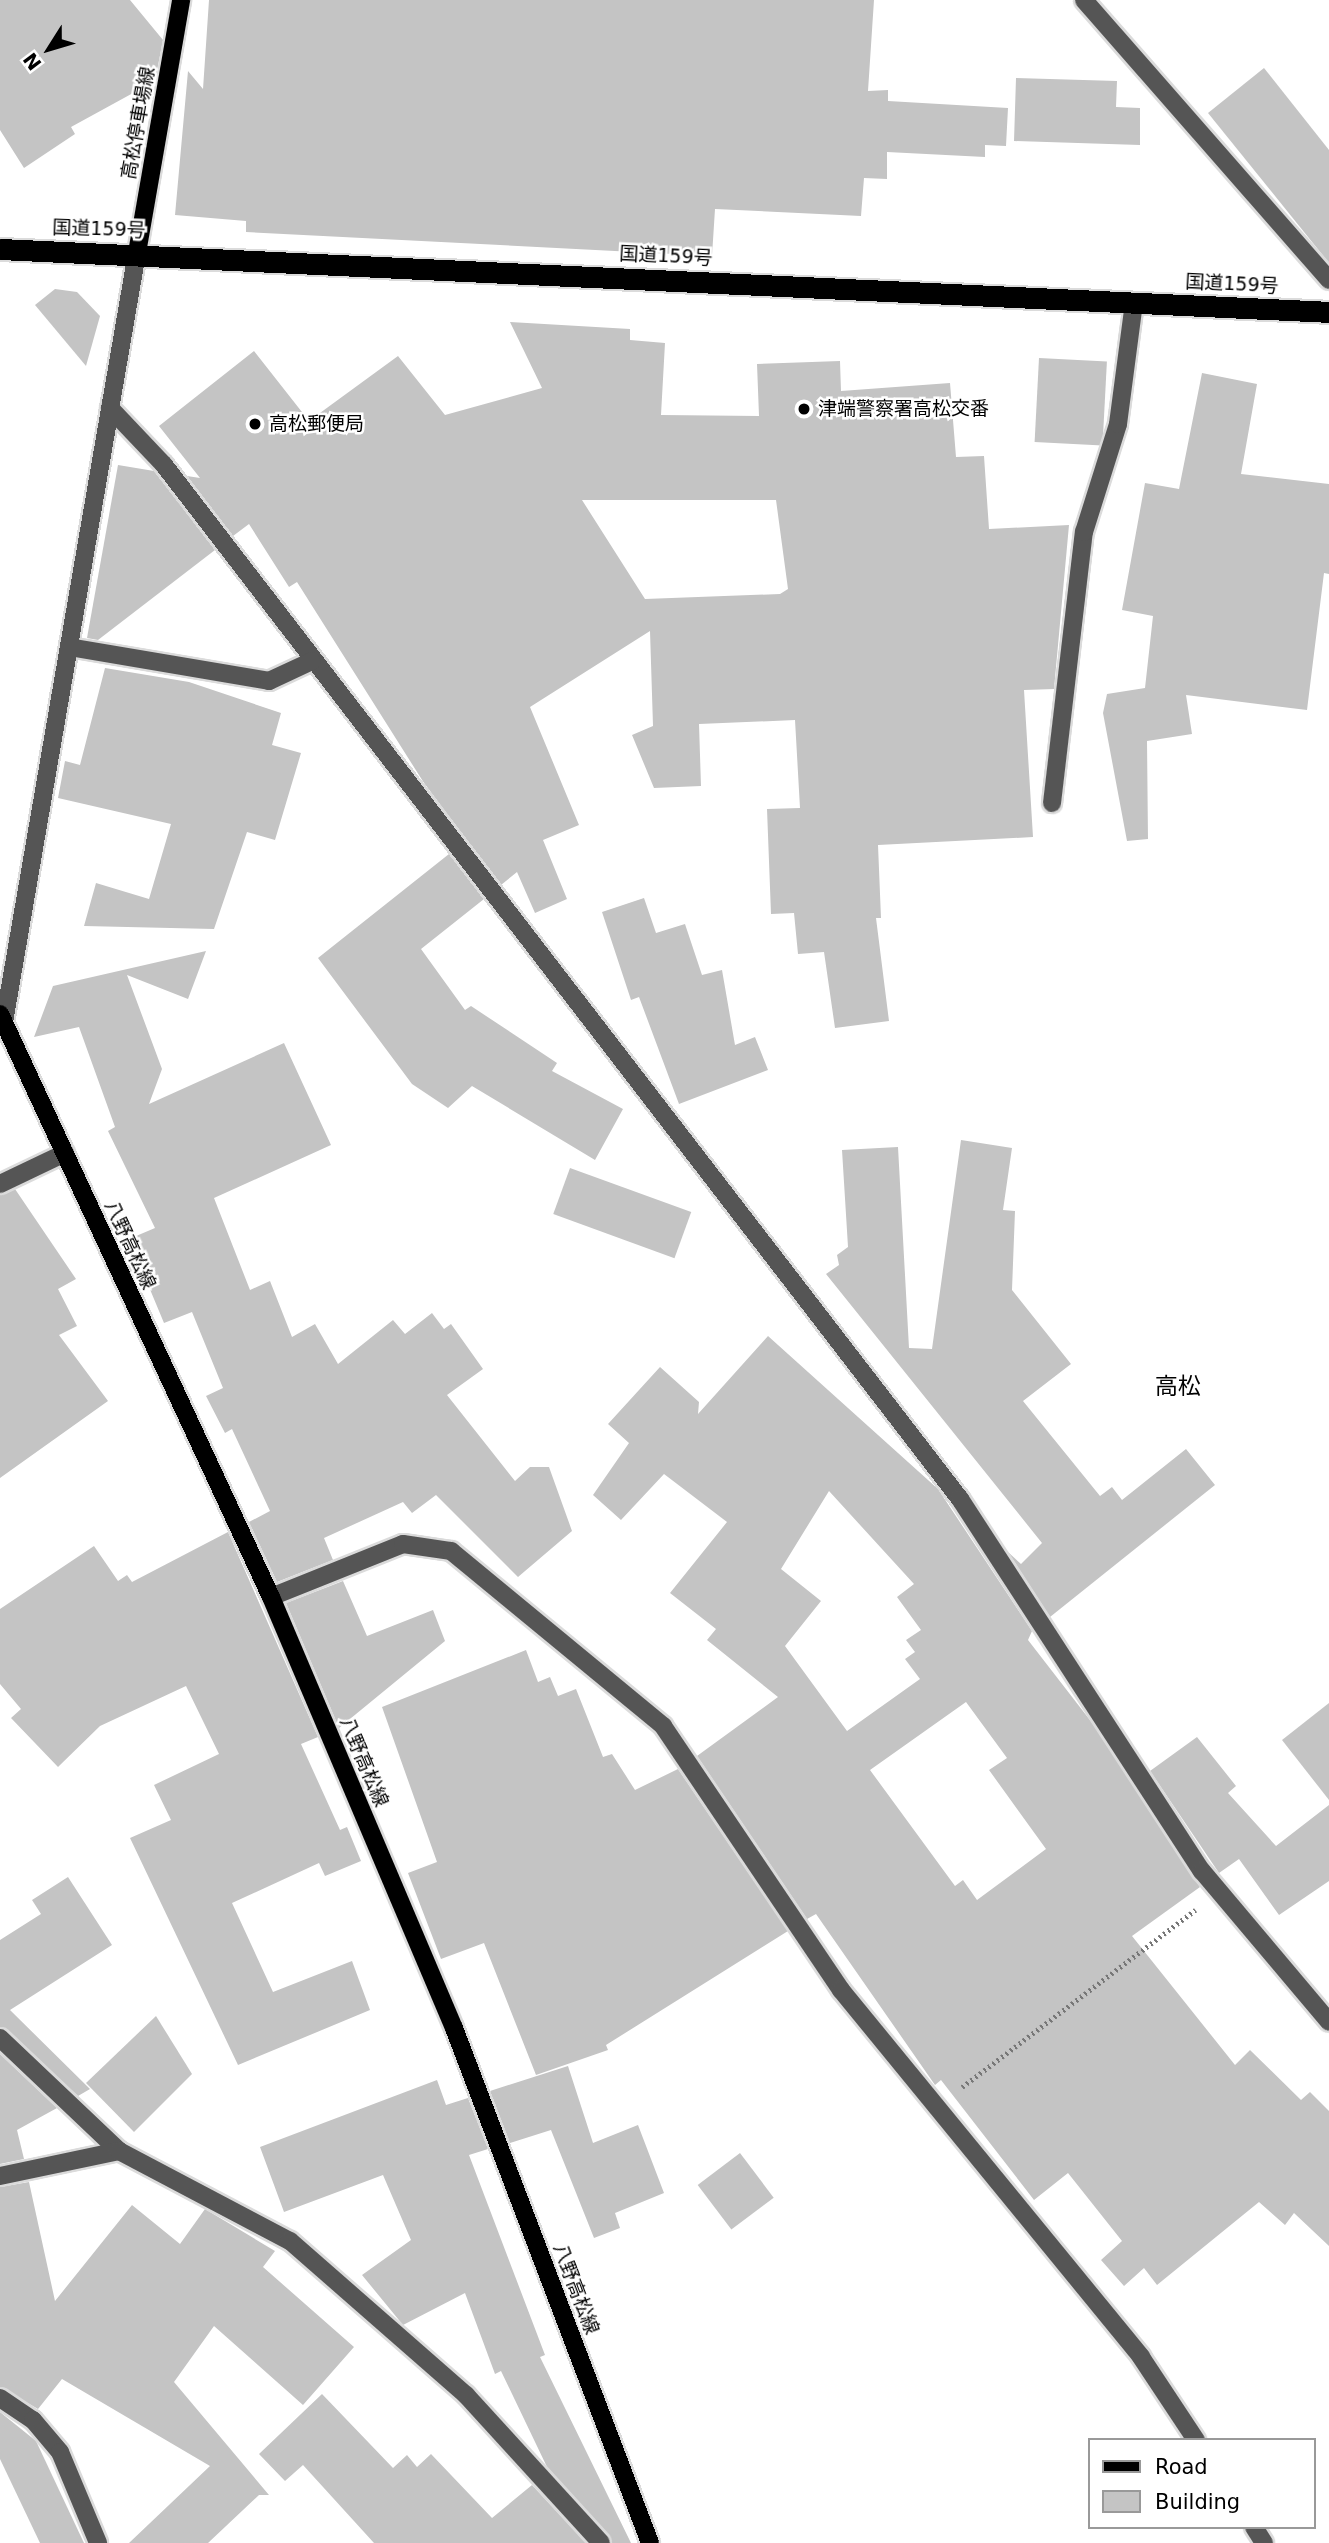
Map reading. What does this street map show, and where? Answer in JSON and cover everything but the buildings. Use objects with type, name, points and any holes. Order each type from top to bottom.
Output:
[{"type":"highway","name":"国道159号","points":[[0,249],[136,253],[1329,312]]},
{"type":"main road","name":"高松停車場線","points":[[136,253],[181,0]]},
{"type":"main road","name":"八野高松線","points":[[2,1018],[271,1597],[454,2028],[650,2543]]},
{"type":"street","points":[[1084,0],[1329,280]]},
{"type":"street","points":[[2,1018],[136,253]]},
{"type":"street","points":[[1052,803],[1084,532],[1118,424],[1134,302]]},
{"type":"street","points":[[110,408],[164,465],[312,661],[960,1499],[1219,1892],[1329,2022]]},
{"type":"street","points":[[69,647],[269,681],[312,661]]},
{"type":"street","points":[[0,1184],[65,1153]]},
{"type":"street","points":[[271,1597],[403,1544],[451,1551],[663,1726],[841,1990],[1141,2357],[1195,2438]]},
{"type":"street","points":[[0,2038],[118,2151],[290,2242],[466,2395],[601,2543]]},
{"type":"street","points":[[0,2176],[118,2151]]},
{"type":"street","points":[[0,2398],[33,2420],[60,2452],[98,2543]]},
{"type":"path","points":[[937,2106],[1219,1892]]},
{"type":"place","name":"津端警察署高松交番","points":[[804,409]]},
{"type":"place","name":"高松郵便局","points":[[255,424]]},
{"type":"district","name":"高松","points":[[1178,1386]]}]
